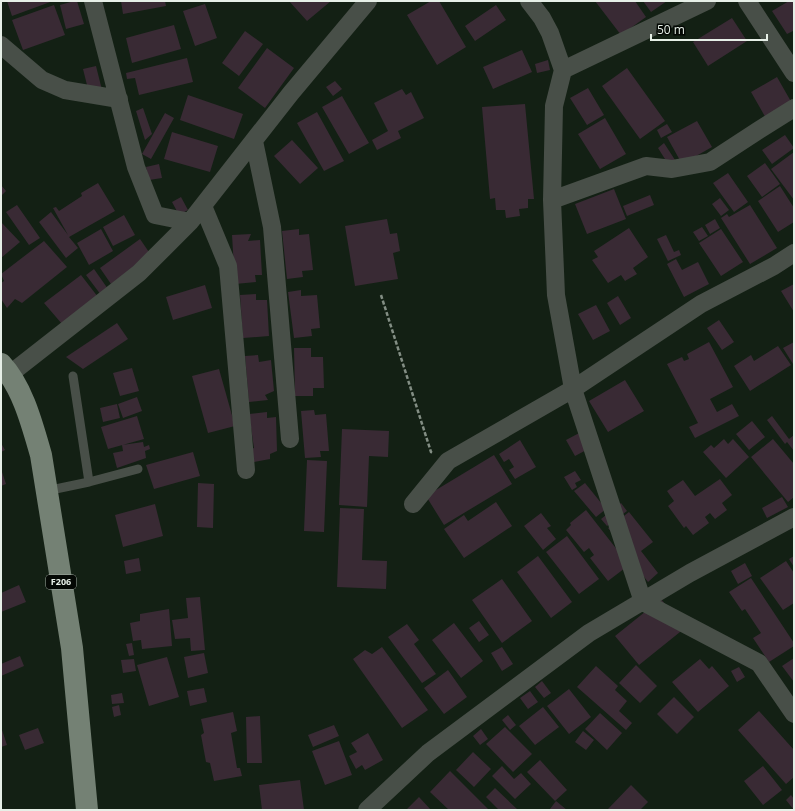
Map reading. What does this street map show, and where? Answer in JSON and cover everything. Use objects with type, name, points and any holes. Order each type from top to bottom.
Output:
[{"type":"main road","name":"F206","points":[[6,369],[22,398],[33,427],[41,455],[72,648],[87,810]]},
{"type":"street","points":[[93,1],[136,167],[155,215],[190,222]]},
{"type":"street","points":[[6,369],[139,273],[190,222],[291,93],[368,1]]},
{"type":"street","points":[[529,1],[542,18],[550,33],[563,70],[554,106],[552,200],[556,295],[573,389],[643,602],[759,663],[794,714]]},
{"type":"street","points":[[563,70],[707,1]]},
{"type":"street","points":[[748,1],[794,73]]},
{"type":"street","points":[[1,45],[42,80],[65,90],[119,99]]},
{"type":"street","points":[[552,200],[646,166],[672,169],[710,162],[794,108]]},
{"type":"street","points":[[254,141],[272,227],[290,439]]},
{"type":"street","points":[[203,206],[228,266],[246,470]]},
{"type":"street","points":[[413,504],[448,461],[573,389],[702,304],[774,266],[794,253]]},
{"type":"street","points":[[367,810],[428,753],[590,633],[690,573],[794,517]]},
{"type":"lane","points":[[73,376],[90,482]]},
{"type":"lane","points":[[46,491],[90,482],[138,469]]},
{"type":"path","points":[[381,295],[431,452],[448,461]]},
{"type":"building","points":[[7,1],[53,1],[12,16]]},
{"type":"building","points":[[77,1],[84,24],[66,29],[60,5]]},
{"type":"building","points":[[121,1],[165,1],[166,6],[123,14]]},
{"type":"building","points":[[289,1],[331,1],[307,21]]},
{"type":"building","points":[[431,1],[439,1],[466,47],[437,65],[407,15]]},
{"type":"building","points":[[595,1],[635,1],[646,17],[621,35]]},
{"type":"building","points":[[643,1],[667,1],[651,12]]},
{"type":"building","points":[[789,1],[794,1],[794,32],[793,31],[787,34],[772,11]]},
{"type":"building","points":[[205,4],[217,38],[195,46],[183,11]]},
{"type":"building","points":[[54,5],[65,35],[23,50],[12,20]]},
{"type":"building","points":[[496,5],[506,20],[475,41],[465,26]]},
{"type":"building","points":[[732,18],[747,41],[708,66],[693,42]]},
{"type":"building","points":[[174,25],[181,49],[132,63],[126,38]]},
{"type":"building","points":[[245,31],[263,44],[239,76],[222,63]]},
{"type":"building","points":[[267,48],[294,68],[265,108],[238,88]]},
{"type":"building","points":[[522,50],[532,72],[493,89],[483,67]]},
{"type":"building","points":[[187,58],[193,82],[139,95],[135,78],[127,79],[126,73]]},
{"type":"building","points":[[548,60],[550,70],[537,73],[535,64]]},
{"type":"building","points":[[96,66],[102,90],[88,89],[83,69]]},
{"type":"building","points":[[627,68],[665,121],[640,139],[602,86]]},
{"type":"building","points":[[777,77],[793,105],[767,120],[751,92]]},
{"type":"building","points":[[335,81],[342,89],[333,96],[326,87]]},
{"type":"building","points":[[588,88],[604,115],[587,125],[570,98]]},
{"type":"building","points":[[402,89],[406,95],[411,92],[424,118],[398,131],[401,138],[377,150],[372,140],[388,131],[374,103]]},
{"type":"building","points":[[188,95],[243,114],[234,139],[180,120]]},
{"type":"building","points":[[342,96],[369,143],[349,154],[322,107]]},
{"type":"building","points":[[525,104],[534,199],[528,199],[528,208],[519,209],[520,216],[506,218],[505,210],[496,210],[495,198],[490,199],[482,107]]},
{"type":"building","points":[[143,108],[152,134],[145,140],[136,111]]},
{"type":"building","points":[[317,112],[344,161],[324,171],[297,123]]},
{"type":"building","points":[[165,113],[174,118],[151,159],[142,154]]},
{"type":"building","points":[[605,118],[626,154],[600,169],[578,134]]},
{"type":"building","points":[[697,121],[712,147],[682,164],[667,137]]},
{"type":"building","points":[[667,124],[672,132],[661,138],[657,130]]},
{"type":"building","points":[[172,132],[218,146],[210,172],[164,159]]},
{"type":"building","points":[[785,135],[794,148],[772,164],[762,150]]},
{"type":"building","points":[[292,140],[318,168],[300,184],[274,156]]},
{"type":"building","points":[[664,143],[677,163],[670,167],[658,148]]},
{"type":"building","points":[[794,152],[794,200],[771,169]]},
{"type":"building","points":[[765,163],[780,184],[762,197],[747,176]]},
{"type":"building","points":[[159,164],[162,178],[149,180],[146,167]]},
{"type":"building","points":[[728,173],[748,202],[734,212],[713,183]]},
{"type":"building","points":[[98,183],[115,211],[69,237],[78,248],[66,258],[39,222],[51,212],[68,235],[53,208],[56,207],[59,211],[82,196],[81,193]]},
{"type":"building","points":[[1,185],[6,191],[1,196]]},
{"type":"building","points":[[780,186],[794,208],[794,222],[778,232],[758,201]]},
{"type":"building","points":[[614,189],[626,219],[587,234],[575,204]]},
{"type":"building","points":[[650,195],[654,205],[627,216],[623,206]]},
{"type":"building","points":[[181,197],[188,210],[179,215],[172,202]]},
{"type":"building","points":[[720,198],[729,210],[721,216],[712,204]]},
{"type":"building","points":[[17,205],[40,238],[29,245],[6,212]]},
{"type":"building","points":[[750,205],[777,248],[750,264],[721,218],[727,214],[729,217]]},
{"type":"building","points":[[124,215],[135,235],[113,246],[103,227]]},
{"type":"building","points":[[387,219],[390,234],[397,233],[400,251],[393,253],[398,279],[355,286],[345,226]]},
{"type":"building","points":[[715,219],[720,228],[710,234],[705,225]]},
{"type":"building","points":[[1,222],[20,242],[1,258]]},
{"type":"building","points":[[702,227],[708,236],[699,241],[693,232]]},
{"type":"building","points":[[629,228],[648,257],[633,268],[637,274],[625,281],[621,275],[608,283],[592,260],[598,257],[594,251]]},
{"type":"building","points":[[101,229],[113,251],[89,265],[77,243]]},
{"type":"building","points":[[299,229],[299,235],[309,234],[313,270],[302,271],[303,277],[287,279],[282,231]]},
{"type":"building","points":[[721,229],[743,262],[721,276],[699,243]]},
{"type":"building","points":[[251,234],[248,241],[260,240],[262,275],[255,275],[256,282],[235,284],[232,235]]},
{"type":"building","points":[[666,235],[674,252],[679,250],[681,255],[668,261],[657,239]]},
{"type":"building","points":[[140,239],[151,255],[111,284],[100,268]]},
{"type":"building","points":[[44,241],[67,267],[22,303],[15,299],[7,308],[1,299],[1,283],[4,281],[1,274]]},
{"type":"building","points":[[676,259],[682,270],[698,262],[709,284],[684,297],[667,264]]},
{"type":"building","points":[[94,269],[108,289],[101,295],[86,275]]},
{"type":"building","points":[[81,275],[98,297],[62,324],[44,303]]},
{"type":"building","points":[[794,284],[794,312],[781,291]]},
{"type":"building","points":[[205,285],[212,308],[173,320],[166,297]]},
{"type":"building","points":[[301,290],[301,296],[317,295],[320,328],[311,329],[312,336],[294,338],[288,292]]},
{"type":"building","points":[[256,294],[256,300],[267,300],[269,336],[243,338],[240,295]]},
{"type":"building","points":[[618,296],[631,318],[620,325],[607,303]]},
{"type":"building","points":[[596,305],[610,331],[593,340],[578,314]]},
{"type":"building","points":[[719,320],[734,342],[722,350],[707,328]]},
{"type":"building","points":[[117,323],[128,339],[83,369],[66,357]]},
{"type":"building","points":[[709,342],[733,387],[710,399],[717,412],[732,404],[739,416],[695,438],[689,427],[698,423],[667,364],[682,357],[684,361],[689,359],[687,354]]},
{"type":"building","points":[[794,342],[794,363],[793,364],[783,348]]},
{"type":"building","points":[[778,346],[791,365],[750,391],[734,366],[751,355],[754,361]]},
{"type":"building","points":[[294,348],[311,348],[311,357],[323,357],[324,388],[313,388],[313,396],[295,396]]},
{"type":"building","points":[[258,355],[259,362],[271,360],[274,391],[265,395],[268,400],[249,402],[245,356]]},
{"type":"building","points":[[132,368],[139,391],[120,396],[113,373]]},
{"type":"building","points":[[219,369],[235,426],[208,433],[192,376]]},
{"type":"building","points":[[625,380],[644,411],[608,432],[589,401]]},
{"type":"building","points":[[137,397],[142,411],[123,418],[118,404]]},
{"type":"building","points":[[117,404],[120,418],[103,422],[100,408]]},
{"type":"building","points":[[314,410],[315,415],[326,414],[329,451],[320,451],[321,457],[305,458],[301,411]]},
{"type":"building","points":[[267,412],[267,418],[276,417],[277,451],[270,454],[270,459],[254,462],[251,449],[254,448],[249,414]]},
{"type":"building","points":[[137,416],[144,439],[108,449],[101,427]]},
{"type":"building","points":[[772,416],[789,439],[794,435],[794,451],[787,442],[785,444],[767,420]]},
{"type":"building","points":[[752,421],[765,437],[749,450],[736,434]]},
{"type":"building","points":[[342,429],[389,431],[388,457],[369,456],[367,507],[339,505]]},
{"type":"building","points":[[583,431],[592,447],[575,456],[566,440]]},
{"type":"building","points":[[724,439],[728,444],[733,439],[749,457],[726,478],[703,452],[711,445],[714,448]]},
{"type":"building","points":[[773,439],[794,464],[794,497],[788,502],[751,457]]},
{"type":"building","points":[[520,440],[536,467],[515,479],[509,470],[514,467],[509,459],[504,462],[499,454]]},
{"type":"building","points":[[143,442],[144,447],[149,445],[150,449],[145,451],[146,458],[117,468],[113,453],[123,451],[122,445]]},
{"type":"building","points":[[1,443],[5,450],[1,452]]},
{"type":"building","points":[[193,452],[200,476],[154,489],[146,465]]},
{"type":"building","points":[[494,455],[512,484],[444,525],[426,496]]},
{"type":"building","points":[[307,460],[327,461],[324,532],[304,531]]},
{"type":"building","points":[[1,469],[6,484],[1,486]]},
{"type":"building","points":[[575,471],[581,480],[575,483],[577,487],[572,490],[564,477]]},
{"type":"building","points":[[720,479],[732,495],[722,503],[727,510],[715,519],[710,513],[705,517],[709,523],[693,535],[686,526],[684,528],[668,506],[674,501],[667,491],[683,480],[695,496]]},
{"type":"building","points":[[198,483],[214,484],[213,528],[197,527]]},
{"type":"building","points":[[585,483],[606,509],[596,517],[574,491]]},
{"type":"building","points":[[782,497],[788,507],[767,518],[762,508]]},
{"type":"building","points":[[496,502],[512,526],[464,558],[444,529],[464,515],[468,521]]},
{"type":"building","points":[[621,503],[627,511],[607,526],[601,519]]},
{"type":"building","points":[[155,504],[163,536],[123,547],[115,515]]},
{"type":"building","points":[[340,508],[364,509],[362,560],[387,561],[386,589],[337,587]]},
{"type":"building","points":[[586,510],[629,565],[608,581],[590,558],[594,555],[589,548],[584,552],[566,530],[571,525],[570,523]]},
{"type":"building","points":[[629,512],[653,542],[641,551],[658,573],[648,582],[631,560],[633,559],[608,528]]},
{"type":"building","points":[[541,513],[551,526],[547,528],[556,539],[543,550],[524,526]]},
{"type":"building","points":[[567,536],[599,579],[579,594],[546,552]]},
{"type":"building","points":[[538,556],[572,602],[551,618],[517,572]]},
{"type":"building","points":[[794,556],[794,567],[789,559]]},
{"type":"building","points":[[139,558],[141,571],[126,574],[124,561]]},
{"type":"building","points":[[786,561],[794,573],[794,603],[783,610],[760,578]]},
{"type":"building","points":[[745,563],[752,576],[738,584],[731,571]]},
{"type":"building","points":[[751,578],[794,643],[794,646],[769,662],[753,638],[761,633],[745,609],[742,611],[729,592]]},
{"type":"building","points":[[502,579],[532,621],[502,643],[472,600]]},
{"type":"building","points":[[19,585],[26,602],[1,612],[1,593]]},
{"type":"building","points":[[200,597],[205,650],[191,651],[190,638],[175,639],[172,620],[188,618],[186,598]]},
{"type":"building","points":[[661,599],[685,628],[639,665],[615,636]]},
{"type":"building","points":[[169,609],[172,646],[142,649],[141,640],[133,641],[130,623],[140,621],[140,614]]},
{"type":"building","points":[[479,621],[489,635],[479,642],[469,628]]},
{"type":"building","points":[[454,623],[483,661],[461,678],[432,640]]},
{"type":"building","points":[[407,624],[419,640],[414,644],[436,674],[422,683],[388,637]]},
{"type":"building","points":[[132,643],[134,655],[129,656],[126,644]]},
{"type":"building","points":[[382,647],[428,710],[402,728],[353,659],[365,650],[372,654]]},
{"type":"building","points":[[502,647],[513,664],[502,671],[491,653]]},
{"type":"building","points":[[204,653],[208,673],[188,678],[184,657]]},
{"type":"building","points":[[20,656],[24,666],[1,676],[1,664]]},
{"type":"building","points":[[167,657],[179,697],[149,706],[137,665]]},
{"type":"building","points":[[794,658],[794,682],[782,666]]},
{"type":"building","points":[[134,659],[136,671],[123,673],[121,660]]},
{"type":"building","points":[[700,659],[709,669],[712,666],[729,686],[698,712],[672,682]]},
{"type":"building","points":[[636,665],[657,686],[640,703],[619,683]]},
{"type":"building","points":[[596,666],[618,686],[615,690],[627,701],[619,711],[632,723],[626,730],[577,687]]},
{"type":"building","points":[[739,667],[745,677],[737,682],[731,671]]},
{"type":"building","points":[[448,670],[467,697],[444,714],[424,688]]},
{"type":"building","points":[[542,681],[551,693],[544,698],[535,687]]},
{"type":"building","points":[[204,688],[207,702],[190,706],[187,691]]},
{"type":"building","points":[[569,689],[591,717],[569,734],[547,706]]},
{"type":"building","points":[[530,691],[538,702],[528,709],[520,698]]},
{"type":"building","points":[[122,693],[124,703],[112,704],[111,695]]},
{"type":"building","points":[[674,697],[694,717],[677,734],[657,714]]},
{"type":"building","points":[[119,705],[121,715],[114,717],[112,707]]},
{"type":"building","points":[[543,707],[559,727],[535,745],[519,726]]},
{"type":"building","points":[[759,711],[794,750],[794,777],[786,784],[738,730]]},
{"type":"building","points":[[233,712],[237,731],[231,733],[237,768],[240,768],[242,776],[214,781],[210,763],[206,762],[201,735],[204,733],[201,719]]},
{"type":"building","points":[[600,713],[622,733],[607,750],[585,729]]},
{"type":"building","points":[[508,715],[516,725],[510,730],[502,720]]},
{"type":"building","points":[[260,716],[262,763],[247,763],[246,717]]},
{"type":"building","points":[[334,725],[339,736],[313,747],[308,735]]},
{"type":"building","points":[[1,727],[7,745],[1,747]]},
{"type":"building","points":[[505,727],[532,754],[513,772],[486,744]]},
{"type":"building","points":[[38,728],[44,743],[25,750],[19,735]]},
{"type":"building","points":[[481,729],[488,739],[480,745],[473,736]]},
{"type":"building","points":[[583,731],[594,740],[586,750],[575,742]]},
{"type":"building","points":[[368,733],[383,760],[365,770],[362,765],[356,769],[349,756],[357,752],[351,743]]},
{"type":"building","points":[[339,741],[352,775],[325,785],[312,751]]},
{"type":"building","points":[[473,752],[491,769],[474,787],[456,770]]},
{"type":"building","points":[[540,760],[567,790],[555,801],[527,772]]},
{"type":"building","points":[[502,766],[514,779],[521,773],[531,784],[515,799],[492,776]]},
{"type":"building","points":[[763,766],[782,790],[763,805],[744,781]]},
{"type":"building","points":[[450,771],[489,810],[449,810],[430,792]]},
{"type":"building","points":[[300,780],[304,810],[262,810],[259,785]]},
{"type":"building","points":[[631,785],[648,802],[641,809],[642,810],[609,810],[608,809]]},
{"type":"building","points":[[495,788],[518,810],[499,810],[486,797]]},
{"type":"building","points":[[791,795],[794,799],[794,810],[786,800]]},
{"type":"building","points":[[419,797],[431,810],[406,810]]},
{"type":"building","points":[[556,801],[567,810],[551,810],[550,809]]}]
